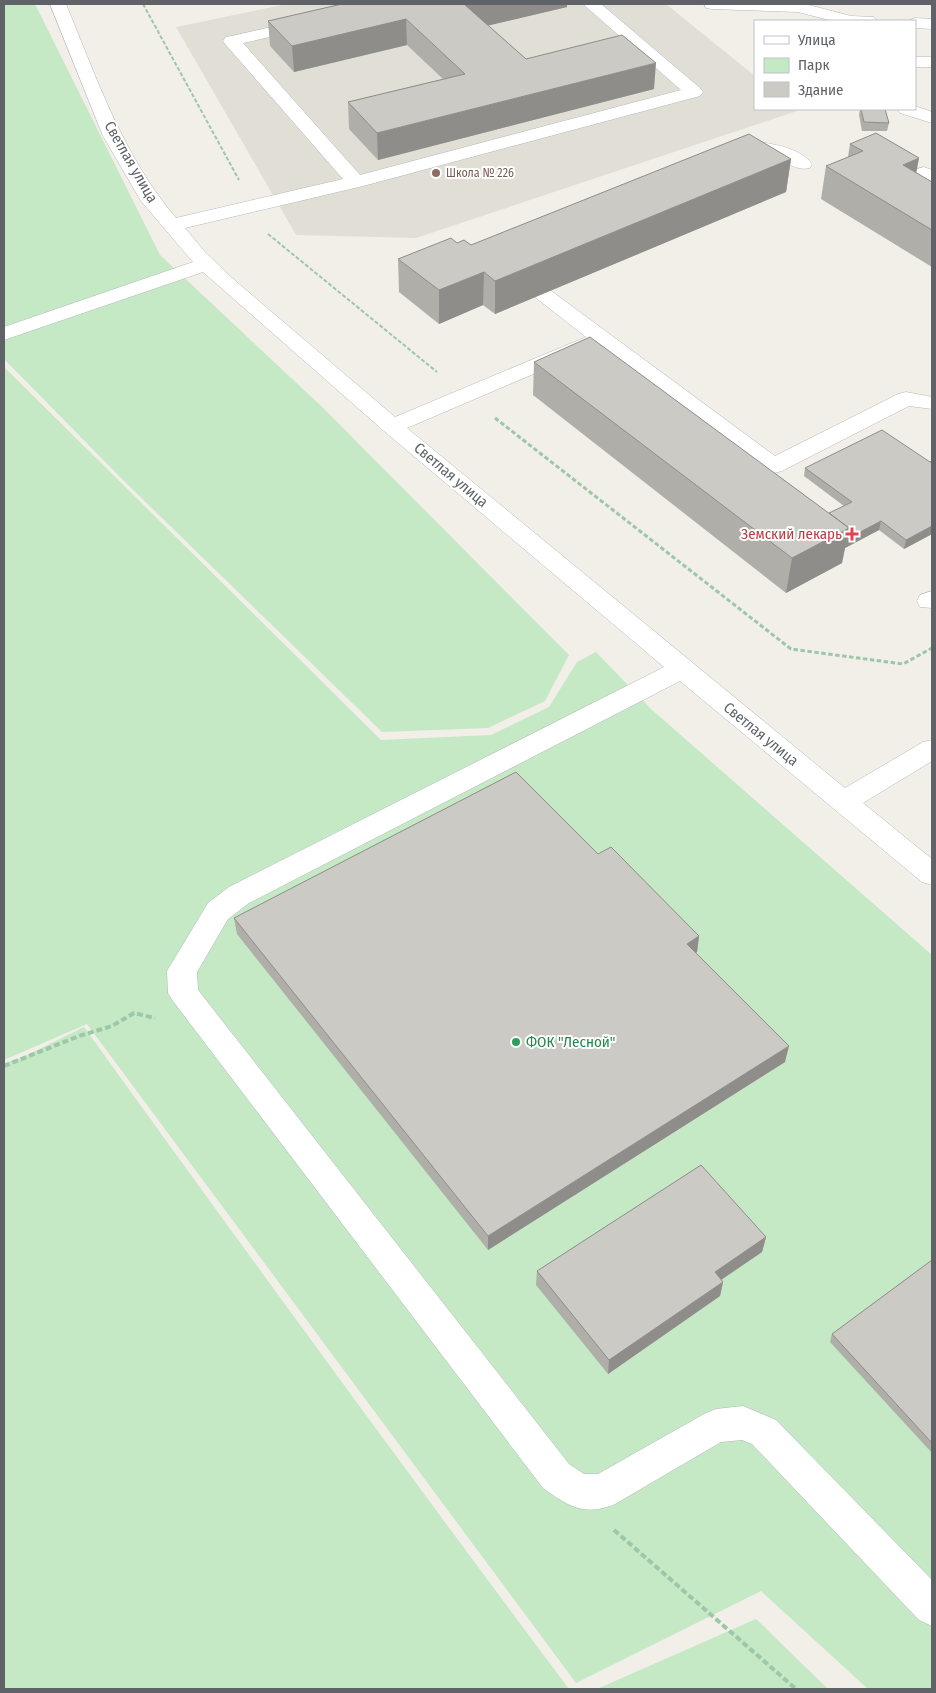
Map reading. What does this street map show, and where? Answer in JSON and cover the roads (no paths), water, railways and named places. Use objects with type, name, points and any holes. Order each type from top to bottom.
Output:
[{"type":"street","name":"Светлая улица","points":[[58,4],[112,136],[148,197],[206,264],[392,426],[682,669],[932,874]]},
{"type":"street","points":[[172,225],[356,182],[694,92],[591,4]]},
{"type":"street","points":[[712,4],[797,5],[848,20]]},
{"type":"street","points":[[848,4],[851,20]]},
{"type":"street","points":[[318,21],[232,41],[356,182]]},
{"type":"street","points":[[916,23],[932,24]]},
{"type":"street","points":[[909,110],[932,118]]},
{"type":"street","points":[[714,158],[748,147],[763,146],[777,149],[803,164]]},
{"type":"street","points":[[4,334],[206,264]]},
{"type":"street","points":[[543,294],[774,466],[906,399],[932,403]]},
{"type":"street","points":[[392,426],[601,338]]},
{"type":"street","points":[[682,669],[239,895],[218,911],[182,971],[183,993],[556,1476],[579,1492],[602,1492],[716,1426],[743,1423],[764,1432],[932,1607]]},
{"type":"street","points":[[844,802],[932,749]]},
{"type":"place","name":"Школа № 226","points":[[436,173]]},
{"type":"place","name":"Земский лекарь","points":[[852,534]]},
{"type":"place","name":"ФОК \"Лесной\"","points":[[516,1042]]}]
